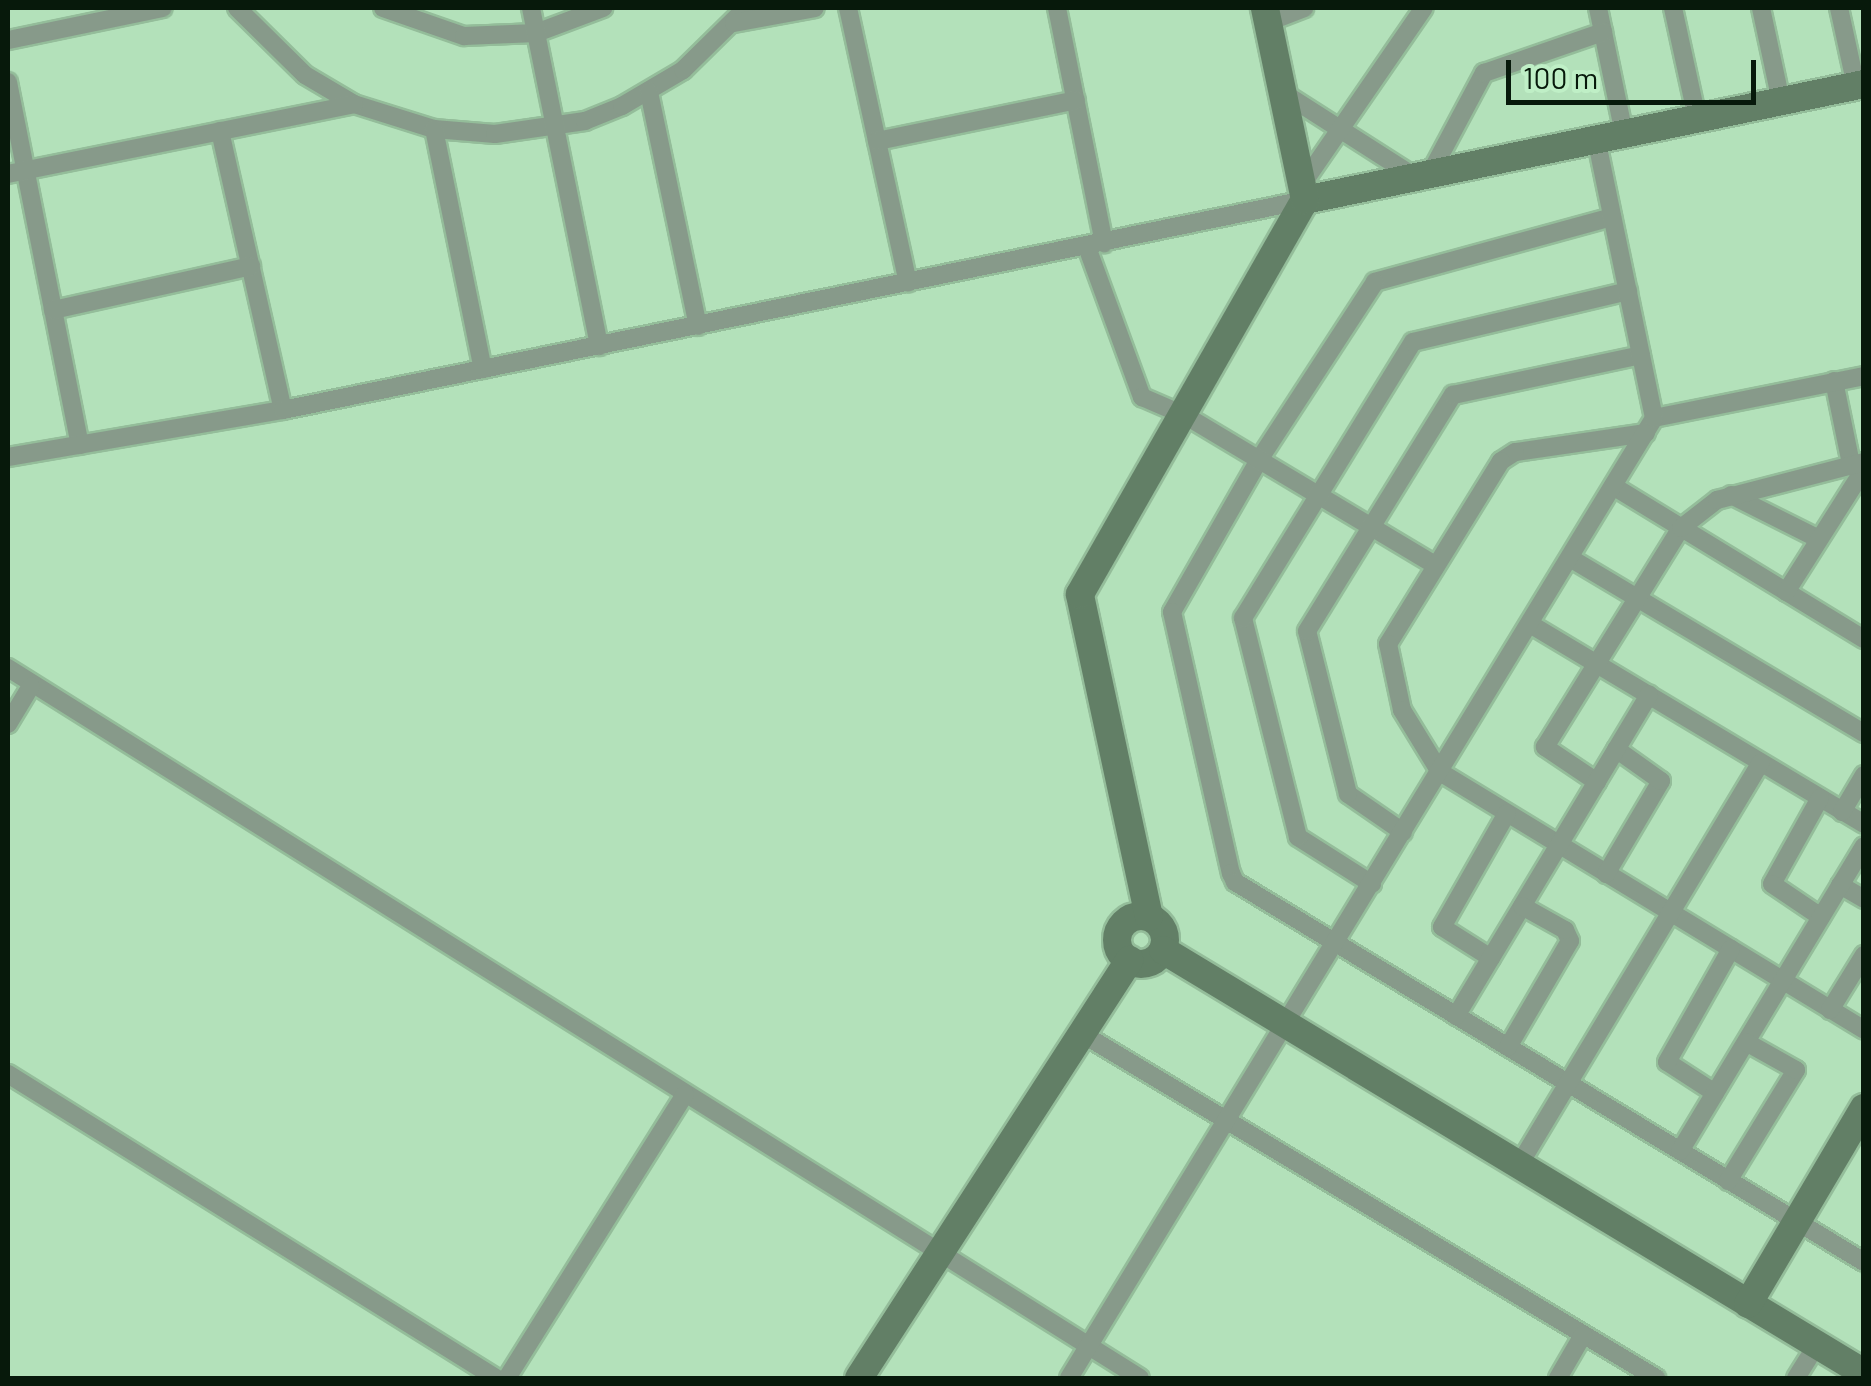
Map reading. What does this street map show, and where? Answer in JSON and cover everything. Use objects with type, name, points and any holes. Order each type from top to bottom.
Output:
[{"type":"street","points":[[8,40],[164,8]]},
{"type":"street","points":[[236,8],[305,75],[354,104],[434,129],[495,134],[585,121],[649,92],[734,23],[746,8]]},
{"type":"street","points":[[383,8],[464,36],[536,34],[603,8]]},
{"type":"street","points":[[530,8],[599,346]]},
{"type":"street","points":[[734,23],[815,8]]},
{"type":"street","points":[[848,8],[908,283]]},
{"type":"street","points":[[1057,8],[1076,100],[1096,245],[1142,397],[1186,416],[1433,564]]},
{"type":"street","points":[[1303,193],[1266,15],[1304,8]]},
{"type":"street","points":[[1163,950],[1164,934],[1149,917],[1080,594],[1186,416],[1340,129],[1424,8]]},
{"type":"street","points":[[1069,1378],[1650,426],[1641,355],[1612,217],[1610,136],[1598,8]]},
{"type":"street","points":[[1673,8],[1697,118]]},
{"type":"street","points":[[1761,8],[1782,101]]},
{"type":"street","points":[[8,457],[284,410],[1096,245],[1303,193],[1423,175],[1860,85],[1840,8]]},
{"type":"street","points":[[1423,175],[1484,73],[1603,32]]},
{"type":"street","points":[[8,82],[16,172],[53,310],[80,444]]},
{"type":"street","points":[[649,92],[698,326]]},
{"type":"street","points":[[1282,92],[1423,175]]},
{"type":"street","points":[[877,141],[1076,100]]},
{"type":"street","points":[[16,172],[354,104]]},
{"type":"street","points":[[434,129],[483,369]]},
{"type":"street","points":[[220,131],[284,410]]},
{"type":"street","points":[[1612,217],[1375,282],[1258,460],[1175,604],[1172,620],[1235,882],[1864,1262]]},
{"type":"street","points":[[53,310],[251,266]]},
{"type":"street","points":[[1372,884],[1298,836],[1242,626],[1316,494],[1413,342],[1628,291]]},
{"type":"street","points":[[1403,832],[1348,794],[1306,641],[1368,525],[1453,395],[1641,355]]},
{"type":"street","points":[[1864,376],[1508,455],[1433,564],[1394,632],[1388,654],[1402,710],[1440,772],[1864,1030]]},
{"type":"street","points":[[1786,592],[1820,539],[1859,465],[1834,381]]},
{"type":"street","points":[[1596,782],[1544,751],[1681,528],[1731,496],[1859,465]]},
{"type":"street","points":[[1613,486],[1861,634]]},
{"type":"street","points":[[1731,496],[1820,539]]},
{"type":"street","points":[[1570,558],[1864,733]]},
{"type":"street","points":[[1530,624],[1864,824]]},
{"type":"street","points":[[8,668],[31,686],[1140,1378]]},
{"type":"street","points":[[8,724],[31,686]]},
{"type":"street","points":[[1456,1016],[1649,695]]},
{"type":"street","points":[[1606,874],[1661,780],[1616,749]]},
{"type":"street","points":[[1519,1165],[1761,762]]},
{"type":"street","points":[[1842,812],[1864,775]]},
{"type":"street","points":[[1820,798],[1772,884],[1821,917]]},
{"type":"street","points":[[1491,958],[1442,927],[1507,813]]},
{"type":"street","points":[[1680,1151],[1864,846]]},
{"type":"street","points":[[1840,885],[1864,899]]},
{"type":"street","points":[[1508,1047],[1570,941],[1565,930],[1522,906]]},
{"type":"street","points":[[1149,917],[1132,918],[1119,930],[1118,947],[1129,960],[1144,964],[1163,950]]},
{"type":"street","points":[[1163,950],[1864,1373]]},
{"type":"street","points":[[1715,1093],[1667,1062],[1731,950]]},
{"type":"street","points":[[1830,1010],[1864,956]]},
{"type":"street","points":[[859,1378],[1129,960]]},
{"type":"street","points":[[1082,1033],[1656,1378]]},
{"type":"street","points":[[1728,1181],[1796,1070],[1746,1042]]},
{"type":"street","points":[[8,1074],[496,1378]]},
{"type":"street","points":[[507,1378],[684,1094]]},
{"type":"street","points":[[1748,1304],[1864,1108]]},
{"type":"street","points":[[1558,1378],[1583,1335]]},
{"type":"street","points":[[1796,1378],[1817,1345]]}]
